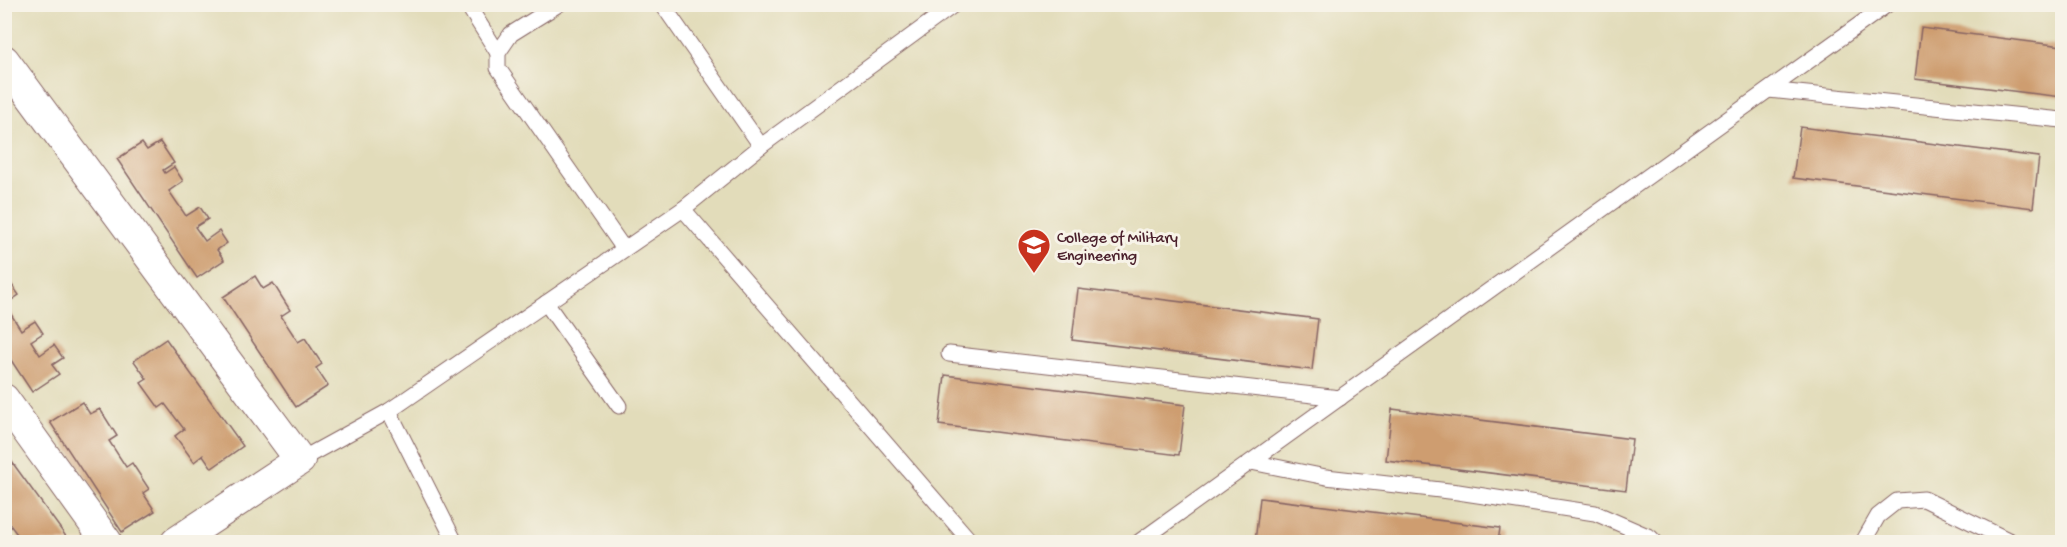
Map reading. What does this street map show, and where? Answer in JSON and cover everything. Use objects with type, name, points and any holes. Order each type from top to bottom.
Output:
[{"type":"street","points":[[4,60],[300,460],[176,543]]},
{"type":"street","points":[[4,399],[107,543]]},
{"type":"lane","points":[[467,4],[498,53]]},
{"type":"lane","points":[[559,4],[510,34],[498,53],[498,68],[624,249]]},
{"type":"lane","points":[[662,4],[760,146]]},
{"type":"lane","points":[[1138,543],[1888,4]]},
{"type":"lane","points":[[300,460],[389,411],[683,209],[760,146],[950,6]]},
{"type":"lane","points":[[1769,90],[2062,120]]},
{"type":"lane","points":[[683,209],[971,543]]},
{"type":"lane","points":[[546,303],[619,406]]},
{"type":"lane","points":[[950,354],[1340,398]]},
{"type":"lane","points":[[389,411],[455,543]]},
{"type":"lane","points":[[1251,462],[1326,477],[1458,492],[1594,513],[1650,537],[1655,543]]},
{"type":"lane","points":[[1863,543],[1878,516],[1897,501],[1924,499],[2012,543]]},
{"type":"shaded area","name":"College of Military Engineering","points":[[5,5],[2062,5],[2062,542],[5,542]]},
{"type":"building","points":[[1921,28],[2062,46],[2062,97],[1915,79]]},
{"type":"building","points":[[1800,127],[2039,157],[2033,208],[1793,178]]},
{"type":"building","points":[[160,142],[174,163],[163,170],[165,173],[174,167],[183,181],[169,191],[186,216],[200,207],[208,219],[195,227],[205,241],[219,231],[227,243],[217,250],[224,260],[197,278],[117,159],[142,143],[147,150]]},
{"type":"building","points":[[255,276],[263,289],[273,283],[290,310],[281,316],[298,342],[305,338],[322,364],[316,368],[328,386],[296,407],[223,297]]},
{"type":"building","points":[[9,281],[19,295],[4,305],[4,284]]},
{"type":"building","points":[[1078,289],[1318,319],[1312,370],[1072,340]]},
{"type":"building","points":[[5,305],[21,330],[35,321],[43,333],[31,341],[40,355],[54,345],[63,358],[52,365],[59,374],[32,392],[5,351]]},
{"type":"building","points":[[166,339],[243,446],[212,468],[203,455],[194,462],[175,436],[184,429],[165,404],[159,408],[141,383],[147,379],[134,361]]},
{"type":"building","points":[[945,375],[1185,405],[1179,455],[939,425]]},
{"type":"building","points":[[82,402],[90,414],[100,409],[117,436],[109,441],[126,467],[132,463],[149,489],[143,493],[155,511],[122,532],[50,422]]},
{"type":"building","points":[[1392,409],[1632,439],[1626,490],[1386,460]]},
{"type":"building","points":[[4,451],[70,542],[23,542],[4,517]]},
{"type":"building","points":[[1260,498],[1500,528],[1498,542],[1255,542]]},
{"type":"place","name":"College of Military Engineering","points":[[1034,274]]}]
